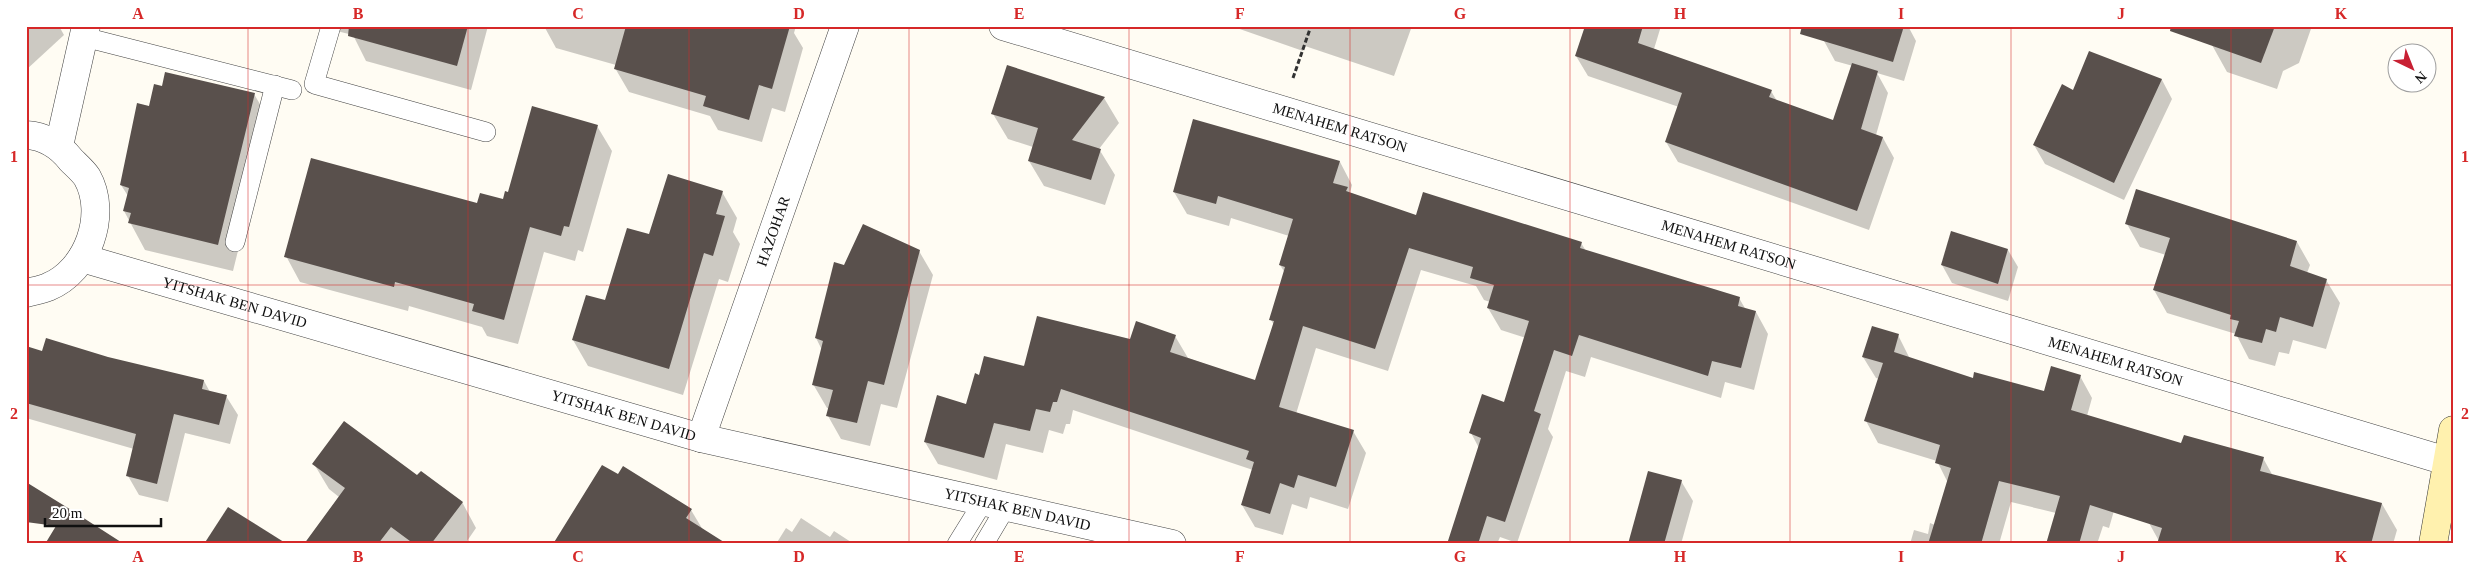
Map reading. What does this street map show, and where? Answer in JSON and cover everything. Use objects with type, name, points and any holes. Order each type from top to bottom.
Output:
[{"type":"main road","points":[[2433,544],[2446,504],[2453,430]]},
{"type":"street","name":"HAZOHAR","points":[[701,438],[845,26]]},
{"type":"street","name":"MENAHEM RATSON","points":[[1003,26],[2450,463]]},
{"type":"street","points":[[59,146],[85,32]]},
{"type":"street","points":[[26,135],[34,135],[59,146],[87,177],[95,204],[93,232],[82,258],[72,270],[50,287],[26,294]]},
{"type":"street","name":"YITSHAK BEN DAVID","points":[[82,258],[701,438],[1172,544]]},
{"type":"lane","points":[[331,26],[314,84],[486,132]]},
{"type":"lane","points":[[85,32],[284,88],[235,242]]},
{"type":"lane","points":[[957,544],[994,504]]},
{"type":"lane","points":[[984,544],[994,504]]},
{"type":"path","points":[[1282,110],[1311,26]]},
{"type":"building","points":[[349,26],[468,26],[457,66],[348,36]]},
{"type":"building","points":[[626,26],[790,26],[772,89],[759,85],[749,120],[703,106],[706,96],[614,69]]},
{"type":"building","points":[[1585,26],[1643,26],[1638,43],[1772,90],[1769,97],[1833,120],[1852,63],[1878,71],[1861,129],[1883,137],[1857,211],[1665,142],[1682,93],[1575,56]]},
{"type":"building","points":[[1802,26],[1904,26],[1893,62],[1800,34]]},
{"type":"building","points":[[2171,26],[2275,26],[2261,63],[2170,31]]},
{"type":"building","points":[[2089,51],[2162,79],[2114,183],[2033,145],[2062,84],[2073,90]]},
{"type":"building","points":[[1007,65],[1105,97],[1072,140],[1101,149],[1091,180],[1028,161],[1038,128],[991,114]]},
{"type":"building","points":[[165,72],[255,93],[218,245],[128,223],[131,213],[123,211],[129,188],[120,185],[137,103],[149,106],[154,84],[162,86]]},
{"type":"building","points":[[532,106],[598,125],[569,227],[564,226],[561,236],[530,227],[504,320],[472,311],[474,304],[395,282],[394,287],[284,257],[311,158],[477,203],[480,193],[503,199],[505,191],[508,192]]},
{"type":"building","points":[[1193,119],[1340,161],[1333,183],[1348,187],[1346,191],[1416,215],[1423,192],[1582,242],[1580,248],[1740,297],[1738,306],[1756,311],[1741,368],[1712,361],[1708,376],[1579,335],[1572,356],[1554,350],[1534,411],[1541,414],[1505,522],[1487,516],[1478,544],[1447,544],[1481,438],[1469,433],[1482,394],[1504,402],[1529,321],[1487,308],[1494,285],[1470,278],[1473,267],[1409,248],[1375,349],[1303,326],[1279,407],[1354,430],[1336,487],[1298,475],[1294,488],[1280,483],[1270,514],[1241,505],[1254,462],[1246,459],[1249,451],[1061,389],[1057,402],[1053,402],[1050,412],[1036,409],[1030,431],[994,423],[984,458],[924,442],[937,395],[966,404],[975,373],[979,375],[984,356],[1024,366],[1037,316],[1130,339],[1136,321],[1176,335],[1170,352],[1255,380],[1274,321],[1269,320],[1285,267],[1279,265],[1293,219],[1218,196],[1216,204],[1173,192]]},
{"type":"building","points":[[668,174],[723,191],[716,214],[725,216],[713,256],[704,253],[669,369],[572,340],[586,295],[605,300],[627,228],[649,234]]},
{"type":"building","points":[[2136,189],[2297,241],[2290,266],[2327,279],[2313,327],[2280,317],[2276,332],[2266,329],[2262,343],[2234,336],[2239,321],[2230,319],[2231,315],[2153,290],[2170,238],[2125,224]]},
{"type":"building","points":[[863,224],[920,250],[884,385],[868,381],[857,423],[826,416],[833,390],[812,385],[823,341],[815,338],[834,262],[844,265]]},
{"type":"building","points":[[1951,231],[2008,249],[1998,284],[1941,265]]},
{"type":"building","points":[[1872,326],[1899,334],[1894,352],[1973,378],[1974,372],[2044,391],[2051,366],[2081,375],[2071,410],[2181,443],[2184,435],[2264,457],[2260,471],[2382,503],[2371,544],[2157,544],[2162,528],[2090,505],[2079,544],[2046,544],[2060,496],[1999,481],[1981,544],[1928,544],[1951,468],[1935,463],[1940,445],[1864,421],[1883,363],[1862,357]]},
{"type":"building","points":[[46,338],[108,357],[204,380],[202,389],[227,395],[219,425],[174,414],[157,484],[126,476],[136,434],[26,403],[26,346],[42,351]]},
{"type":"building","points":[[344,421],[417,475],[421,471],[463,502],[431,544],[414,544],[391,527],[378,544],[304,544],[345,488],[312,464]]},
{"type":"building","points":[[602,465],[618,474],[623,466],[692,509],[686,518],[727,544],[553,544]]},
{"type":"building","points":[[1648,471],[1682,480],[1664,544],[1628,544]]},
{"type":"building","points":[[26,482],[124,544],[45,544],[56,526],[26,522]]},
{"type":"building","points":[[228,507],[287,544],[204,544]]}]
